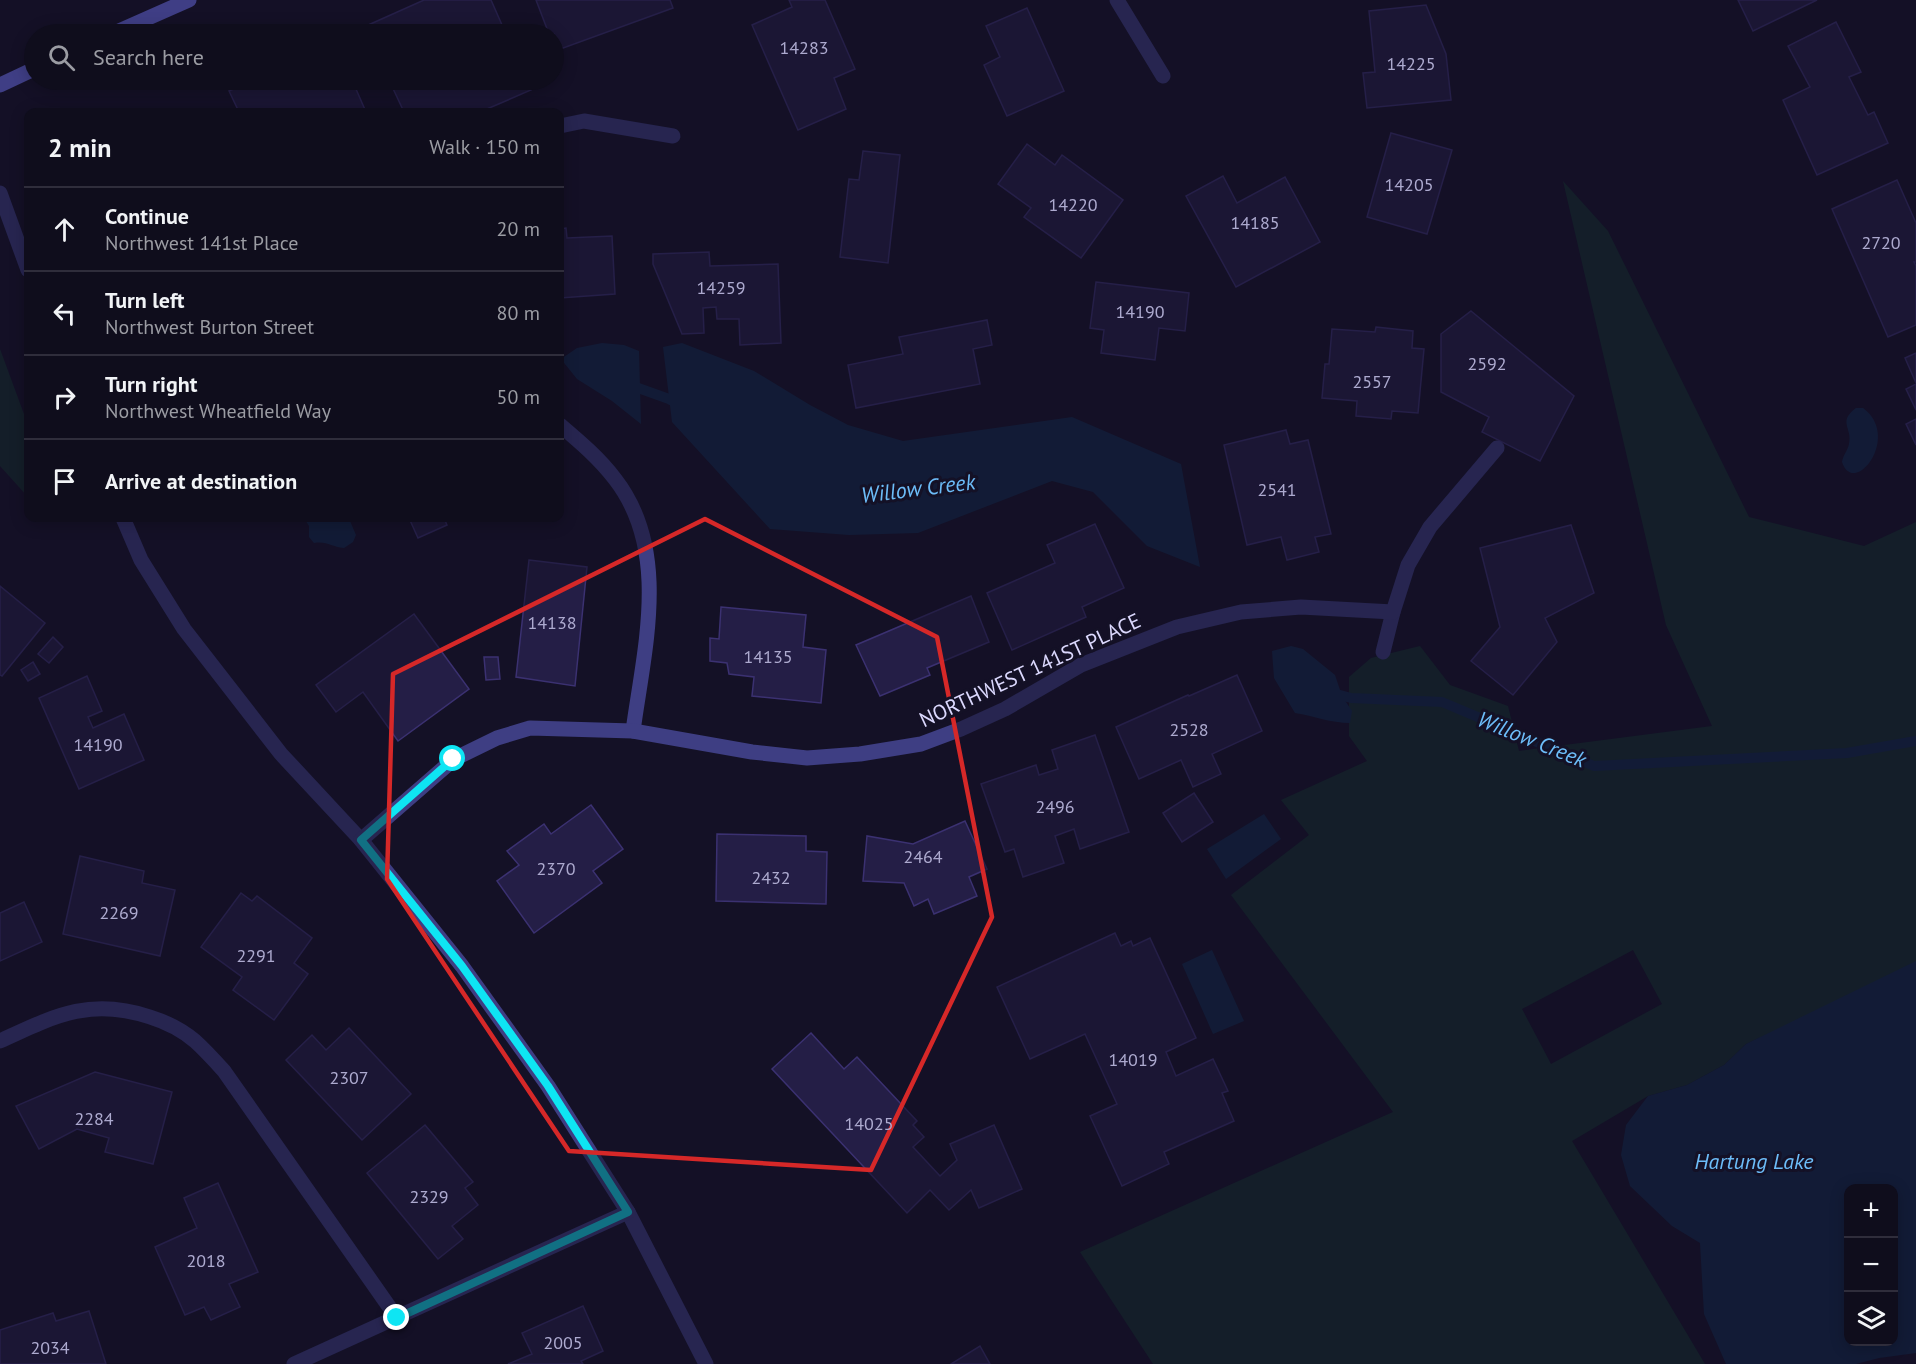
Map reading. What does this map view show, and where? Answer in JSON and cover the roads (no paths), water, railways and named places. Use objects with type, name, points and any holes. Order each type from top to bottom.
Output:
[{"type":"main road","points":[[135,24],[189,0]]},
{"type":"main road","points":[[0,85],[24,74]]},
{"type":"street","points":[[1117,0],[1163,76]]},
{"type":"street","points":[[564,125],[584,121],[673,136]]},
{"type":"street","points":[[0,194],[24,259]]},
{"type":"street","points":[[564,428],[591,451],[616,480],[634,511],[645,545],[650,600],[633,731]]},
{"type":"street","points":[[1383,652],[1408,565],[1430,527],[1497,448]]},
{"type":"street","points":[[125,522],[141,560],[184,629],[281,754],[361,840],[469,976],[548,1086],[628,1212],[706,1364]]},
{"type":"street","name":"NORTHWEST 141ST PLACE","points":[[361,840],[453,759],[497,738],[530,728],[633,731],[763,754],[807,758],[860,754],[921,744],[961,729],[1005,709],[1081,665],[1177,627],[1241,612],[1301,607],[1393,612]]},
{"type":"street","points":[[0,1041],[48,1020],[96,1008],[136,1012],[163,1021],[194,1040],[224,1071],[397,1318]]},
{"type":"street","points":[[294,1364],[628,1212]]},
{"type":"water","points":[[602,343],[624,345],[639,351],[641,424],[612,401],[577,379],[564,363],[564,357],[577,348]]},
{"type":"water","points":[[682,343],[754,371],[848,425],[903,441],[1072,417],[1181,464],[1200,567],[1147,546],[1093,492],[1052,481],[918,533],[849,535],[770,529],[672,422],[663,347]]},
{"type":"water","points":[[1856,408],[1863,408],[1874,420],[1878,434],[1877,447],[1872,459],[1856,473],[1848,471],[1842,462],[1850,438],[1847,417]]},
{"type":"water","points":[[306,522],[350,522],[356,535],[353,542],[344,548],[314,543],[309,537],[309,526]]},
{"type":"water","points":[[1291,646],[1303,649],[1335,675],[1342,696],[1352,711],[1350,723],[1295,713],[1274,678],[1272,651]]},
{"type":"water","points":[[1264,814],[1281,839],[1226,879],[1207,849]]},
{"type":"water","points":[[1212,950],[1244,1021],[1213,1034],[1182,964]]},
{"type":"water","name":"Hartung Lake","points":[[1916,961],[1916,1353],[1856,1364],[1726,1364],[1704,1314],[1700,1243],[1672,1226],[1630,1186],[1621,1155],[1626,1125],[1648,1096],[1687,1085],[1724,1065],[1746,1044]]},
{"type":"waterway","name":"Willow Creek","points":[[627,384],[682,406]]},
{"type":"waterway","name":"Willow Creek","points":[[1329,692],[1351,698],[1442,702],[1594,766],[1847,753],[1916,741]]}]
